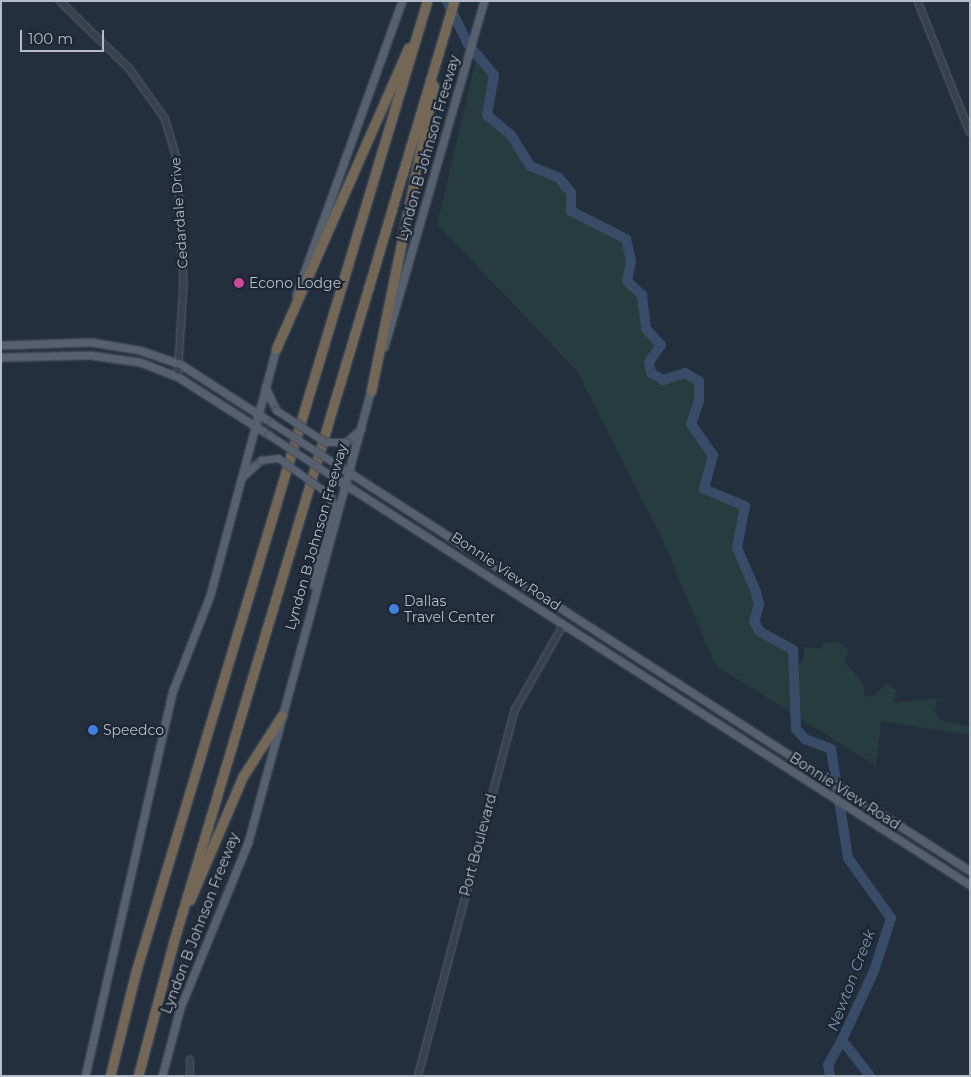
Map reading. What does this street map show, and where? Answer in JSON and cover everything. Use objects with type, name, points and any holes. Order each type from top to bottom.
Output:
[{"type":"highway","name":"Lyndon B Johnson Freeway","points":[[138,1076],[174,940],[454,1]]},
{"type":"highway","points":[[276,349],[426,2]]},
{"type":"highway","points":[[110,1076],[136,971],[426,2]]},
{"type":"highway","points":[[371,390],[444,34]]},
{"type":"highway","points":[[174,940],[243,776],[282,715]]},
{"type":"main road","points":[[85,1076],[173,690],[210,595],[257,413],[276,349],[402,1]]},
{"type":"main road","name":"Lyndon B Johnson Freeway","points":[[162,1076],[180,1008],[248,842],[307,617],[484,1]]},
{"type":"main road","name":"Bonnie View Road","points":[[1,345],[91,342],[139,350],[180,364],[349,473],[428,519],[970,871]]},
{"type":"main road","points":[[86,355],[91,342]]},
{"type":"main road","name":"Bonnie View Road","points":[[1,357],[86,355],[132,360],[178,377],[346,485],[421,530],[563,625],[970,885]]},
{"type":"main road","points":[[265,385],[276,410],[325,442],[346,442],[361,429]]},
{"type":"main road","points":[[241,478],[261,460],[278,458],[330,495],[332,505],[307,617]]},
{"type":"main road","points":[[421,530],[428,519]]},
{"type":"main road","points":[[563,625],[571,613]]},
{"type":"street","name":"Cedardale Drive","points":[[60,1],[130,69],[165,118],[178,161],[184,285],[178,377]]},
{"type":"street","points":[[918,1],[970,132]]},
{"type":"street","name":"Port Boulevard","points":[[418,1076],[515,710],[563,625]]},
{"type":"street","points":[[190,1060],[190,1076]]},
{"type":"green space","points":[[477,56],[498,82],[489,115],[494,127],[515,142],[530,169],[550,177],[573,199],[573,215],[626,242],[633,262],[626,281],[644,300],[644,331],[661,347],[649,375],[656,383],[684,378],[699,384],[701,400],[691,427],[717,460],[707,479],[708,497],[740,503],[747,512],[739,550],[758,591],[763,635],[791,649],[795,665],[803,662],[804,647],[822,649],[823,643],[838,642],[849,650],[844,661],[863,683],[865,697],[875,695],[886,683],[897,691],[893,703],[937,698],[935,710],[939,720],[970,726],[970,735],[881,721],[876,766],[715,665],[663,540],[577,371],[437,224]]},
{"type":"waterway","name":"Newton Creek","points":[[447,1],[468,44],[494,75],[487,115],[511,135],[530,166],[559,178],[571,193],[571,211],[626,239],[631,261],[627,281],[642,295],[646,329],[661,345],[649,362],[651,373],[663,380],[685,373],[699,381],[699,401],[691,424],[713,455],[704,489],[745,506],[737,548],[756,592],[759,605],[754,621],[759,631],[793,650],[796,729],[805,739],[831,749],[848,858],[891,918],[874,971],[842,1040],[870,1076]]},
{"type":"waterway","points":[[830,1076],[828,1065],[842,1040]]},
{"type":"place","name":"Econo Lodge","points":[[239,283]]},
{"type":"place","name":"Dallas Travel Center","points":[[394,609]]},
{"type":"place","name":"Speedco","points":[[93,730]]}]
